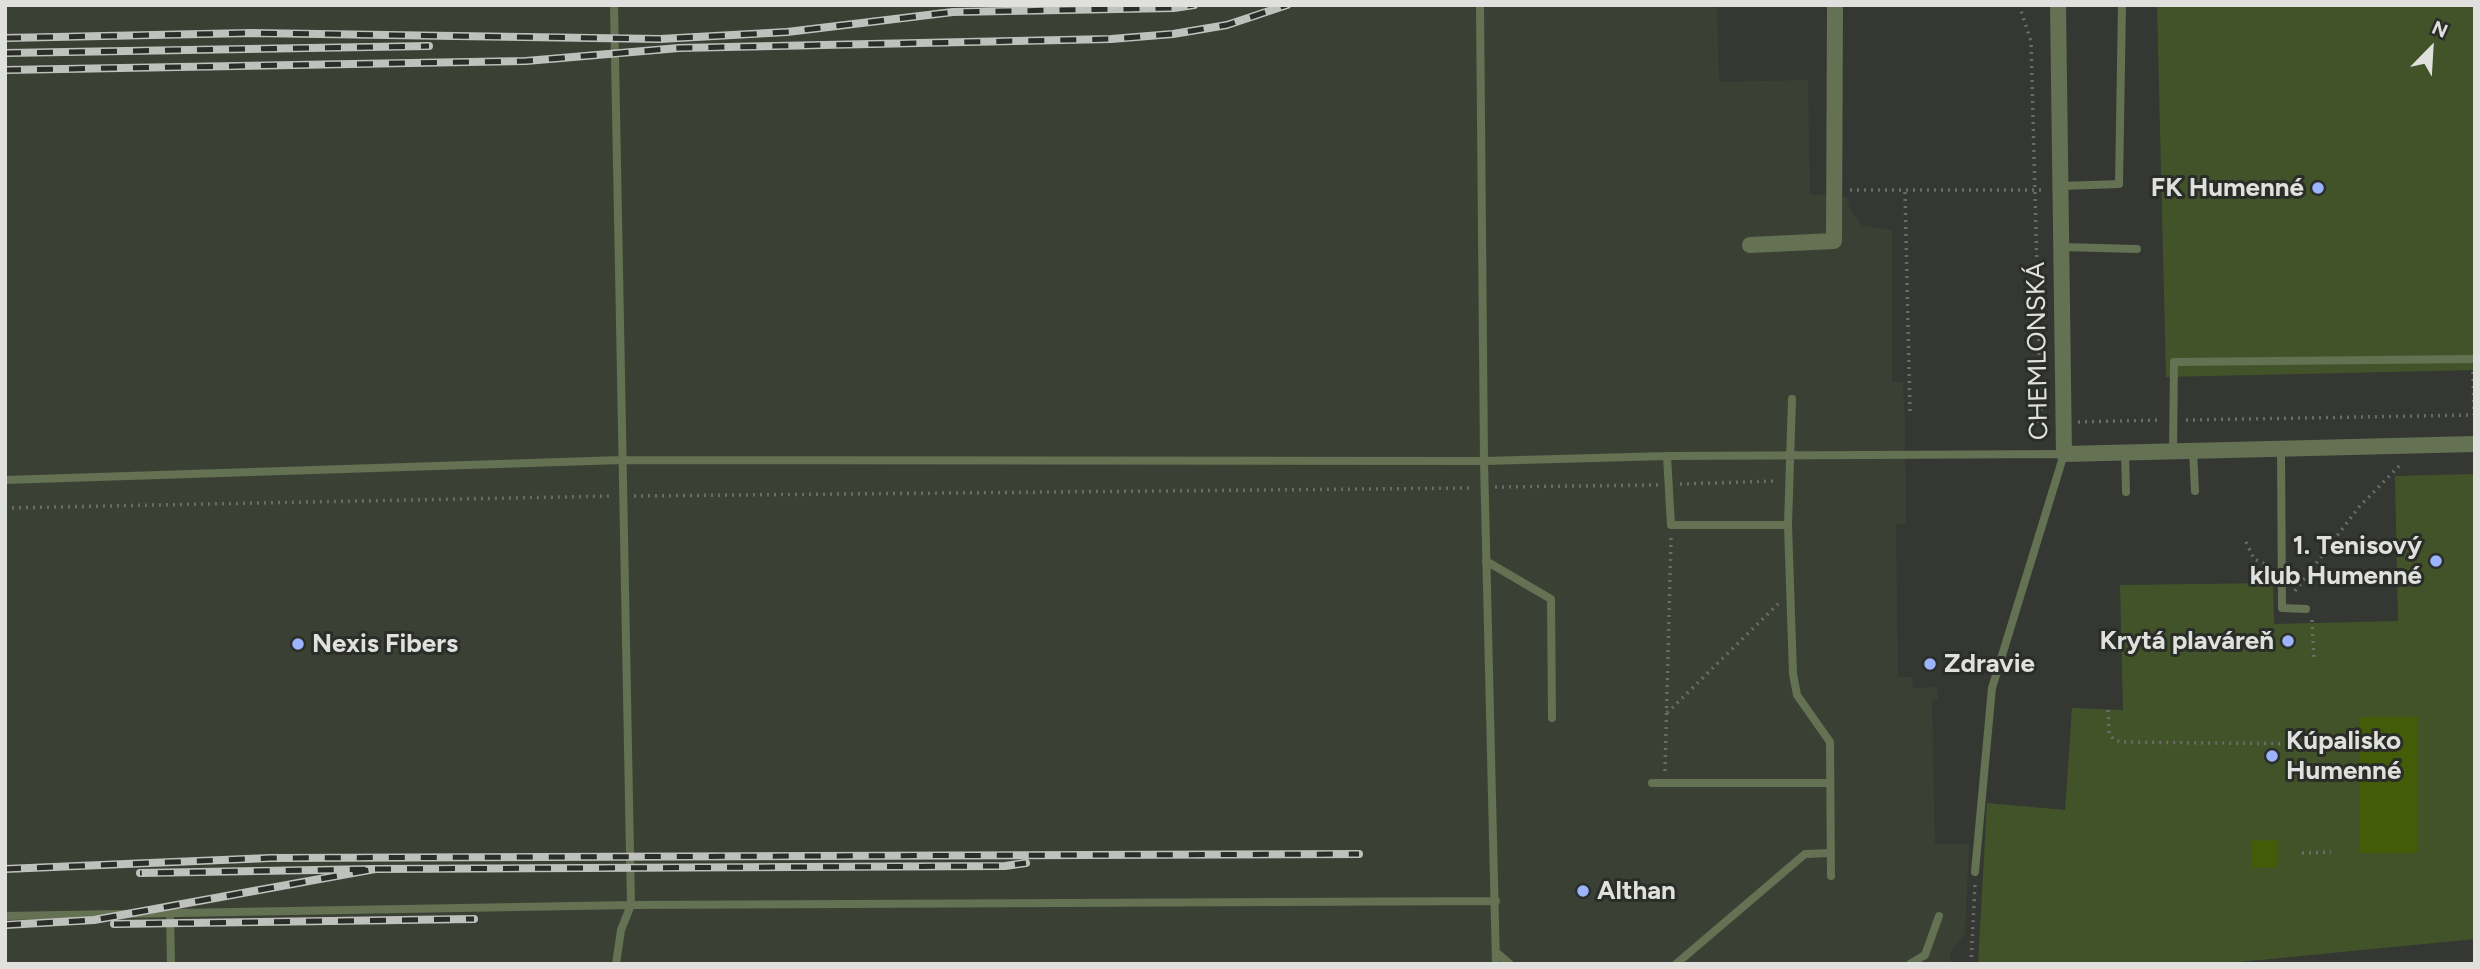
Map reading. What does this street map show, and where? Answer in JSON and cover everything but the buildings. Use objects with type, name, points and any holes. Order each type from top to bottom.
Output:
[{"type":"street","points":[[1750,245],[1834,241],[1835,5]]},
{"type":"street","name":"CHEMLONSKÁ","points":[[2058,5],[2064,454],[2475,444]]},
{"type":"lane","points":[[614,5],[631,905],[621,929],[616,964]]},
{"type":"lane","points":[[1480,5],[1484,488],[1496,964]]},
{"type":"lane","points":[[2061,186],[2119,184],[2122,5]]},
{"type":"lane","points":[[2062,247],[2137,249]]},
{"type":"lane","points":[[2173,451],[2174,362],[2475,359]]},
{"type":"lane","points":[[1792,399],[1788,525],[1795,685],[1797,695],[1830,742],[1831,876]]},
{"type":"lane","points":[[2281,449],[2282,608],[2306,608]]},
{"type":"lane","points":[[2193,451],[2195,491]]},
{"type":"lane","points":[[2125,452],[2126,492]]},
{"type":"lane","points":[[5,480],[622,460],[1484,461],[1667,456],[2064,454],[1992,688],[1975,872]]},
{"type":"lane","points":[[1667,456],[1671,525],[1788,525]]},
{"type":"lane","points":[[1486,561],[1551,599],[1552,718]]},
{"type":"lane","points":[[1652,783],[1830,782]]},
{"type":"lane","points":[[1676,964],[1805,854],[1831,853]]},
{"type":"lane","points":[[5,916],[170,911],[631,905],[1496,901]]},
{"type":"lane","points":[[170,911],[171,964]]},
{"type":"lane","points":[[1910,964],[1926,955],[1939,916]]},
{"type":"lane","points":[[1496,952],[1510,964]]},
{"type":"path","points":[[1834,189],[2035,192],[2061,186]]},
{"type":"path","points":[[1905,192],[1910,412]]},
{"type":"path","points":[[2198,420],[2474,415],[2473,370]]},
{"type":"path","points":[[2030,421],[2041,421]]},
{"type":"path","points":[[2282,608],[2359,508],[2418,445]]},
{"type":"path","points":[[5,508],[623,496],[1484,488],[1789,480]]},
{"type":"path","points":[[1665,783],[1671,525]]},
{"type":"path","points":[[2246,542],[2254,559],[2281,572]]},
{"type":"path","points":[[1667,713],[1791,592]]},
{"type":"path","points":[[2313,623],[2314,660]]},
{"type":"path","points":[[2108,710],[2109,733],[2115,740],[2123,742],[2310,744]]},
{"type":"path","points":[[2302,853],[2331,852]]},
{"type":"path","points":[[1971,964],[1975,872]]},
{"type":"shaded area","points":[[5,5],[1717,5],[1719,82],[1808,80],[1810,194],[1848,197],[1849,207],[1861,225],[1892,230],[1892,382],[1903,382],[1905,424],[1906,524],[1896,525],[1898,677],[1912,677],[1913,688],[1937,687],[1938,700],[1932,700],[1935,844],[1969,844],[1965,934],[1950,952],[1951,964],[5,964]]},
{"type":"shaded area","name":"FK Humenné","points":[[2157,5],[2475,5],[2475,370],[2166,377]]},
{"type":"shaded area","name":"Kúpalisko Humenné","points":[[2475,474],[2475,939],[2219,964],[1978,964],[1987,803],[2065,810],[2072,708],[2123,710],[2120,585],[2273,583],[2274,624],[2398,621],[2395,476]]},
{"type":"shaded area","points":[[2360,717],[2417,717],[2417,853],[2360,853]]},
{"type":"shaded area","points":[[2277,840],[2278,867],[2251,868],[2251,841]]},
{"type":"railway","points":[[5,38],[251,33],[660,39],[787,32],[953,12],[1174,8],[1194,5]]},
{"type":"railway","points":[[5,70],[526,61],[679,48],[1111,39],[1173,34],[1227,25],[1287,5]]},
{"type":"railway","points":[[5,53],[429,46]]},
{"type":"railway","points":[[5,869],[270,858],[1359,854]]},
{"type":"railway","points":[[375,869],[1005,866],[1026,863]]},
{"type":"railway","points":[[5,925],[94,920],[375,869],[140,873]]},
{"type":"railway","points":[[114,924],[474,919]]},
{"type":"place","name":"FK Humenné","points":[[2318,188]]},
{"type":"place","name":"1. Tenisový klub Humenné","points":[[2436,561]]},
{"type":"place","name":"Krytá plaváreň","points":[[2288,641]]},
{"type":"place","name":"Nexis Fibers","points":[[298,644]]},
{"type":"place","name":"Zdravie","points":[[1930,664]]},
{"type":"place","name":"Kúpalisko Humenné","points":[[2272,756]]},
{"type":"place","name":"Althan","points":[[1583,891]]}]
